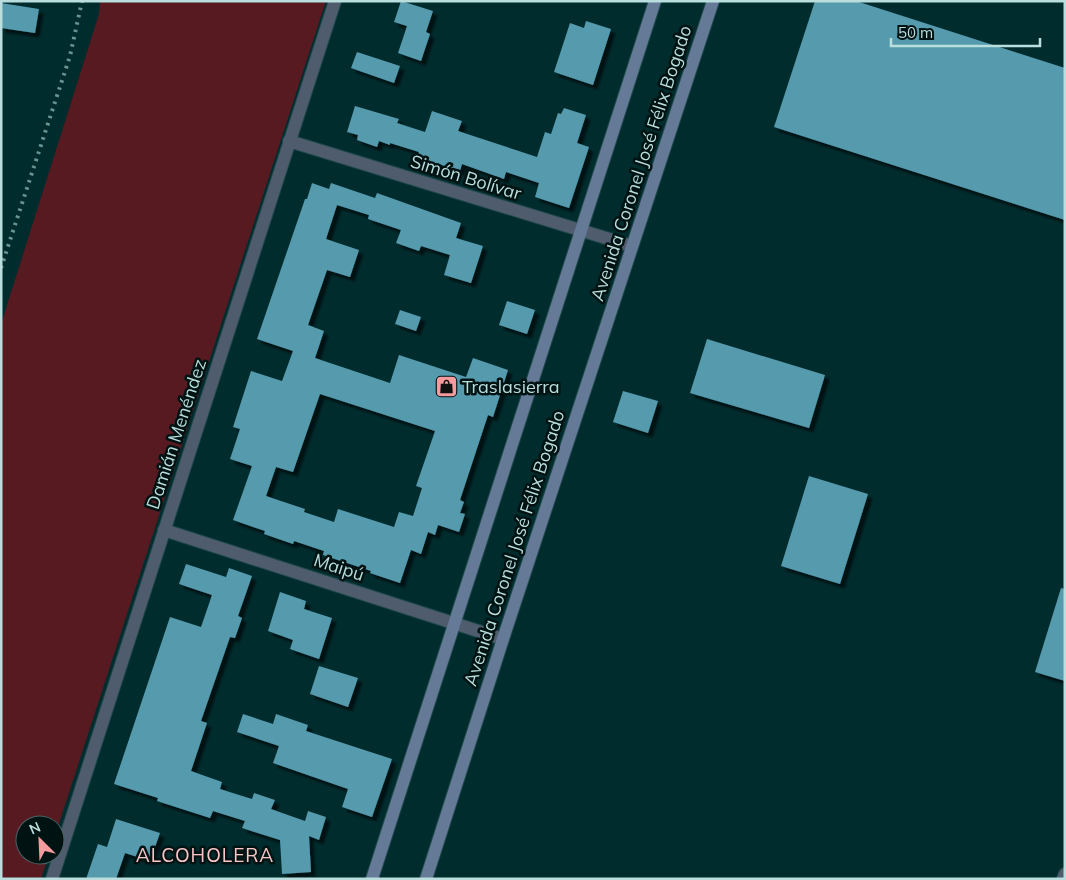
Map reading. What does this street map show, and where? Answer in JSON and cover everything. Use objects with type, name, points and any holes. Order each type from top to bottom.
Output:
[{"type":"main road","name":"Avenida Coronel José Félix Bogado","points":[[372,879],[655,1]]},
{"type":"main road","name":"Avenida Coronel José Félix Bogado","points":[[426,879],[502,638],[713,1]]},
{"type":"street","name":"Damián Menéndez","points":[[52,879],[335,1]]},
{"type":"street","name":"Simón Bolívar","points":[[289,141],[581,232],[632,246]]},
{"type":"street","name":"Maipú","points":[[164,530],[502,638]]},
{"type":"street","points":[[1063,879],[1065,874]]},
{"type":"shaded area","points":[[100,1],[326,1],[62,815],[15,815],[15,865],[46,865],[41,879],[1,879],[1,324],[99,14]]},
{"type":"building","points":[[401,1],[433,11],[426,32],[430,34],[421,61],[398,53],[407,26],[394,22]]},
{"type":"building","points":[[815,1],[856,1],[1065,68],[1065,220],[774,127]]},
{"type":"building","points":[[1,3],[39,9],[35,33],[1,28]]},
{"type":"building","points":[[586,21],[611,29],[593,85],[554,72],[570,23],[584,28]]},
{"type":"building","points":[[357,52],[400,66],[394,83],[351,68]]},
{"type":"building","points":[[355,106],[399,119],[397,123],[425,132],[432,111],[462,121],[458,131],[537,157],[545,132],[551,134],[558,113],[561,114],[564,108],[586,115],[577,143],[589,147],[569,208],[535,197],[539,183],[506,172],[504,179],[462,164],[460,171],[417,157],[419,152],[390,143],[390,145],[379,141],[377,147],[357,140],[358,135],[347,132]]},
{"type":"building","points":[[312,183],[329,189],[331,183],[375,198],[377,193],[461,223],[456,238],[483,246],[471,283],[444,275],[450,255],[421,246],[419,251],[396,243],[401,230],[368,219],[369,215],[337,205],[326,239],[359,250],[350,277],[327,270],[308,325],[324,331],[315,358],[390,383],[399,355],[466,377],[473,358],[508,370],[493,417],[488,415],[460,500],[464,502],[460,513],[465,514],[459,532],[438,525],[435,535],[428,532],[421,554],[411,550],[400,583],[323,555],[324,551],[294,541],[293,544],[264,534],[265,531],[233,520],[252,466],[230,459],[240,429],[233,427],[251,371],[282,381],[293,351],[257,339],[305,199],[307,199]],"holes":[[[320,394],[435,431],[416,486],[422,488],[413,516],[399,512],[394,527],[338,509],[334,522],[304,512],[305,509],[266,496],[276,467],[293,472]]]},
{"type":"building","points":[[507,301],[535,310],[527,334],[499,325]]},
{"type":"building","points":[[400,310],[421,317],[416,331],[395,324]]},
{"type":"building","points":[[707,339],[825,375],[809,428],[690,393]]},
{"type":"building","points":[[623,391],[658,401],[648,433],[613,422]]},
{"type":"building","points":[[809,476],[868,494],[840,584],[781,566]]},
{"type":"building","points":[[186,564],[226,577],[229,568],[252,576],[238,616],[242,618],[235,638],[230,637],[201,721],[207,723],[191,771],[222,782],[220,789],[252,799],[254,793],[275,800],[271,809],[305,821],[308,811],[326,817],[319,840],[309,836],[311,872],[282,874],[280,840],[242,828],[245,821],[213,811],[210,818],[157,801],[158,798],[114,784],[170,617],[201,627],[212,595],[179,584]]},
{"type":"building","points":[[1061,588],[1065,589],[1065,681],[1035,672]]},
{"type":"building","points":[[280,592],[306,601],[304,609],[332,618],[319,659],[290,649],[293,640],[268,631]]},
{"type":"building","points":[[319,666],[358,678],[348,707],[310,694]]},
{"type":"building","points":[[243,714],[273,724],[276,714],[308,725],[306,731],[392,759],[372,817],[342,807],[348,789],[273,763],[279,746],[237,732]]},
{"type":"building","points":[[116,819],[160,833],[150,861],[125,853],[116,879],[86,879],[98,844],[107,847]]},
{"type":"railway","points":[[1,268],[70,56],[82,1]]},
{"type":"place","name":"Traslasierra","points":[[446,386]]},
{"type":"district","name":"ALCOHOLERA","points":[[205,855]]}]
